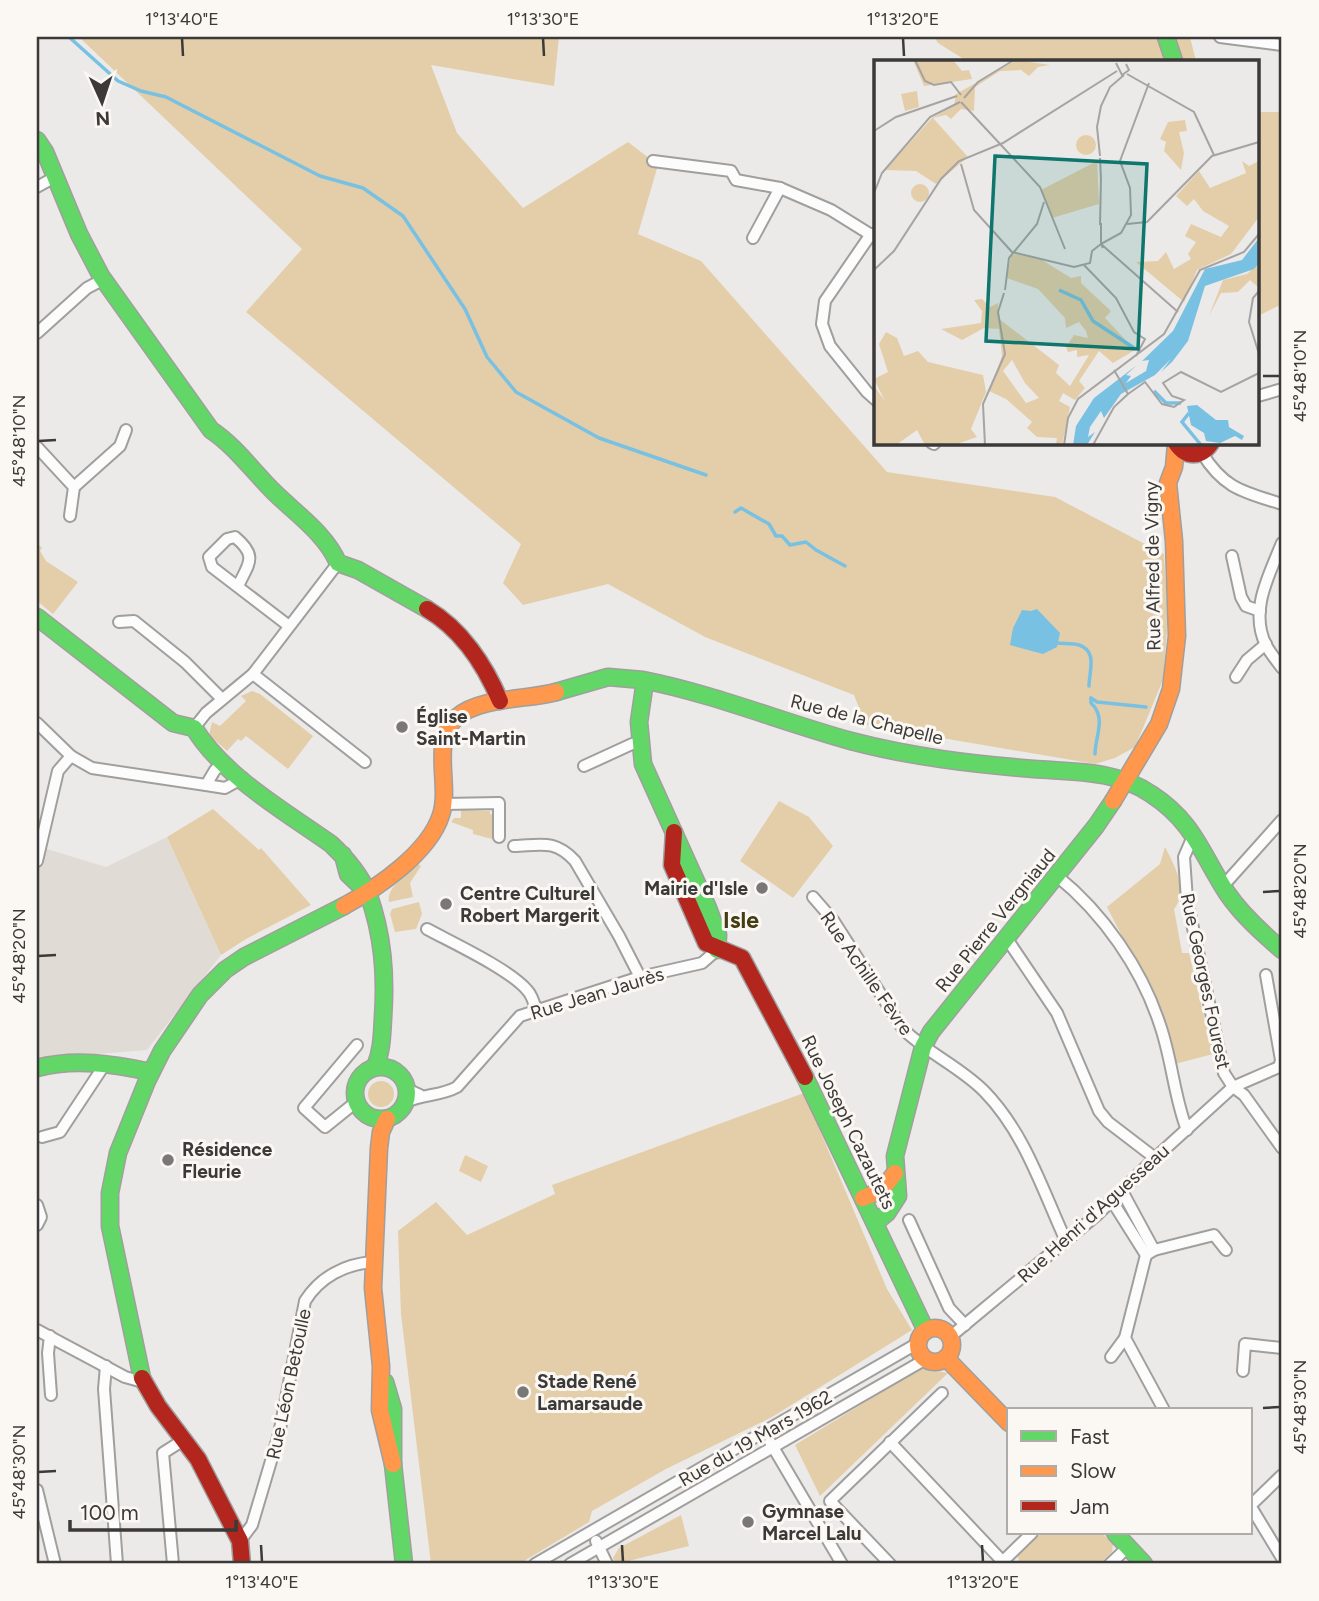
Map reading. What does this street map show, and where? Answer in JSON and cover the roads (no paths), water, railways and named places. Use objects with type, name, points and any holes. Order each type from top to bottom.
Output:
[{"type":"street","points":[[1166,37],[1174,60]]},
{"type":"street","points":[[1220,37],[1282,46]]},
{"type":"street","points":[[37,140],[104,279],[184,395],[211,430],[226,440],[332,549],[338,563]]},
{"type":"street","points":[[653,161],[731,172],[736,180],[780,188],[831,210],[873,236],[825,300],[822,324],[830,346],[874,398]]},
{"type":"street","points":[[37,187],[55,177]]},
{"type":"street","points":[[753,238],[780,188]]},
{"type":"street","points":[[37,333],[87,288],[104,279]]},
{"type":"street","points":[[1260,396],[1282,390]]},
{"type":"street","points":[[70,516],[74,487],[120,446],[126,430]]},
{"type":"street","name":"Rue Alfred de Vigny","points":[[1125,780],[1159,724],[1171,689],[1177,636],[1174,541],[1168,483],[1174,467],[1176,444]]},
{"type":"street","points":[[1177,444],[1181,451],[1201,450],[1221,479],[1233,488],[1282,504]]},
{"type":"street","points":[[37,447],[74,487]]},
{"type":"street","name":"Rue Alfred de Vigny","points":[[1174,467],[1201,450]]},
{"type":"street","points":[[238,586],[251,559],[247,547],[235,537],[226,539],[209,557],[212,567],[289,626]]},
{"type":"street","points":[[1282,543],[1262,593],[1260,611],[1266,644],[1282,668]]},
{"type":"street","points":[[1232,556],[1241,597],[1246,606],[1260,611]]},
{"type":"street","points":[[338,563],[351,565],[436,614],[466,644],[492,681],[500,701]]},
{"type":"street","points":[[194,728],[222,699],[253,674],[338,563]]},
{"type":"street","points":[[37,617],[173,723],[194,728]]},
{"type":"street","points":[[119,622],[134,621],[185,662],[222,699]]},
{"type":"street","points":[[1236,677],[1247,660],[1266,644]]},
{"type":"street","points":[[253,674],[365,762]]},
{"type":"street","name":"Rue de la Chapelle","points":[[445,804],[443,762],[446,736],[451,722],[466,711],[500,701],[541,696],[593,678],[619,677],[645,681],[933,760],[1093,773],[1125,780],[1167,804],[1194,834],[1231,899],[1253,925],[1282,950]]},
{"type":"street","name":"Rue Joseph Cazautets","points":[[645,681],[640,695],[643,764],[674,832],[672,865],[706,943],[717,950],[730,951],[742,958],[817,1102],[875,1223],[922,1337]]},
{"type":"street","points":[[37,723],[71,756],[92,768],[225,788],[243,778]]},
{"type":"street","points":[[194,728],[198,739],[224,763],[342,855],[348,874],[368,893],[380,930],[386,964],[383,1068]]},
{"type":"street","points":[[584,766],[641,742]]},
{"type":"street","points":[[37,861],[58,771],[71,756]]},
{"type":"street","points":[[206,785],[215,770],[224,763]]},
{"type":"street","name":"Rue Pierre Vergniaud","points":[[895,1173],[895,1156],[923,1046],[1096,826],[1125,780]]},
{"type":"street","points":[[242,1564],[240,1541],[198,1459],[143,1382],[110,1226],[110,1193],[118,1153],[162,1051],[188,1012],[226,970],[278,938],[368,893],[420,851],[440,821],[445,804],[499,803],[499,837]]},
{"type":"street","points":[[1223,886],[1282,820]]},
{"type":"street","name":"Rue Georges Fourest","points":[[1194,834],[1184,857],[1187,900],[1223,1073],[1233,1087],[1244,1095],[1282,1148]]},
{"type":"street","points":[[514,846],[551,845],[565,850],[581,871],[640,977]]},
{"type":"street","points":[[1057,876],[1079,894],[1129,958],[1160,1024],[1187,1130]]},
{"type":"street","name":"Rue Achille Fèvre","points":[[813,897],[833,919],[903,1029],[923,1046],[946,1059],[1004,1114],[1024,1145],[1066,1241]]},
{"type":"street","points":[[427,929],[510,975],[526,989],[536,1010]]},
{"type":"street","points":[[1007,939],[1057,1013],[1098,1111],[1108,1122],[1155,1158]]},
{"type":"street","name":"Rue Jean Jaurès","points":[[411,1095],[446,1094],[457,1087],[520,1016],[640,977],[702,963],[717,950]]},
{"type":"street","name":"Rue Henri d'Aguesseau","points":[[950,1337],[1112,1201],[1233,1087],[1279,1067],[1282,1060],[1266,975]]},
{"type":"street","points":[[356,1102],[325,1128],[304,1108],[357,1045]]},
{"type":"street","points":[[37,1068],[54,1064],[105,1064],[151,1072]]},
{"type":"street","points":[[43,1137],[60,1132],[105,1064]]},
{"type":"street","points":[[383,1068],[398,1073],[411,1095],[398,1113],[380,1123],[360,1109],[354,1094],[359,1078],[383,1068]]},
{"type":"street","points":[[380,1123],[373,1288],[381,1366],[380,1410],[393,1464],[404,1564]]},
{"type":"street","points":[[863,1198],[884,1189],[895,1173]]},
{"type":"street","points":[[875,1223],[887,1213],[898,1196],[895,1173]]},
{"type":"street","points":[[1111,1357],[1125,1338],[1150,1252],[1122,1191]]},
{"type":"street","points":[[1112,1201],[1150,1252]]},
{"type":"street","points":[[37,1205],[41,1217],[37,1226]]},
{"type":"street","points":[[909,1220],[949,1308],[965,1325]]},
{"type":"street","points":[[1150,1252],[1214,1235],[1226,1250]]},
{"type":"street","name":"Rue Léon Betoulle","points":[[240,1541],[252,1525],[279,1434],[305,1301],[312,1291],[332,1274],[356,1264],[373,1262]]},
{"type":"street","points":[[940,1329],[950,1337],[952,1343],[946,1358],[932,1362],[919,1353],[922,1337],[940,1329]]},
{"type":"street","points":[[37,1330],[125,1377],[143,1382]]},
{"type":"street","points":[[50,1336],[48,1353],[51,1395]]},
{"type":"street","name":"Rue du 19 Mars 1962","points":[[535,1564],[765,1433],[922,1337]]},
{"type":"street","points":[[1125,1338],[1163,1408]]},
{"type":"street","points":[[1243,1371],[1245,1344],[1282,1348]]},
{"type":"street","points":[[946,1358],[1007,1421]]},
{"type":"street","points":[[570,1564],[926,1359]]},
{"type":"street","points":[[106,1366],[104,1389],[117,1564]]},
{"type":"street","points":[[890,1564],[830,1501],[942,1393]]},
{"type":"street","points":[[765,1433],[842,1564]]},
{"type":"street","points":[[173,1564],[163,1453],[185,1439]]},
{"type":"street","points":[[890,1442],[1003,1563],[1031,1534]]},
{"type":"street","points":[[1252,1505],[1282,1475]]},
{"type":"street","points":[[37,1490],[55,1564]]},
{"type":"street","points":[[1252,1508],[1282,1558]]},
{"type":"street","points":[[592,1532],[607,1564]]},
{"type":"street","points":[[1116,1534],[1144,1564]]},
{"type":"street","points":[[1110,1564],[1128,1547]]},
{"type":"water","points":[[1037,609],[1060,633],[1057,647],[1043,654],[1010,645],[1013,628],[1022,610]]},
{"type":"waterway","points":[[69,37],[118,81],[141,91],[166,97],[320,176],[363,188],[403,216],[465,309],[487,357],[516,392],[599,438],[706,475]]},
{"type":"waterway","points":[[735,512],[741,508],[769,524],[776,536],[782,536],[790,545],[806,542],[845,566]]},
{"type":"waterway","points":[[1056,643],[1079,645],[1089,652],[1089,686]]},
{"type":"waterway","points":[[1091,698],[1099,721],[1095,754]]},
{"type":"waterway","points":[[1091,698],[1097,702],[1146,707]]},
{"type":"place","name":"Église Saint-Martin","points":[[402,727]]},
{"type":"place","name":"Mairie d'Isle","points":[[762,888]]},
{"type":"place","name":"Centre Culturel Robert Margerit","points":[[446,904]]},
{"type":"place","name":"Résidence Fleurie","points":[[168,1160]]},
{"type":"place","name":"Stade René Lamarsaude","points":[[523,1392]]},
{"type":"place","name":"Gymnase Marcel Lalu","points":[[748,1522]]},
{"type":"district","name":"Isle","points":[[741,920]]}]
